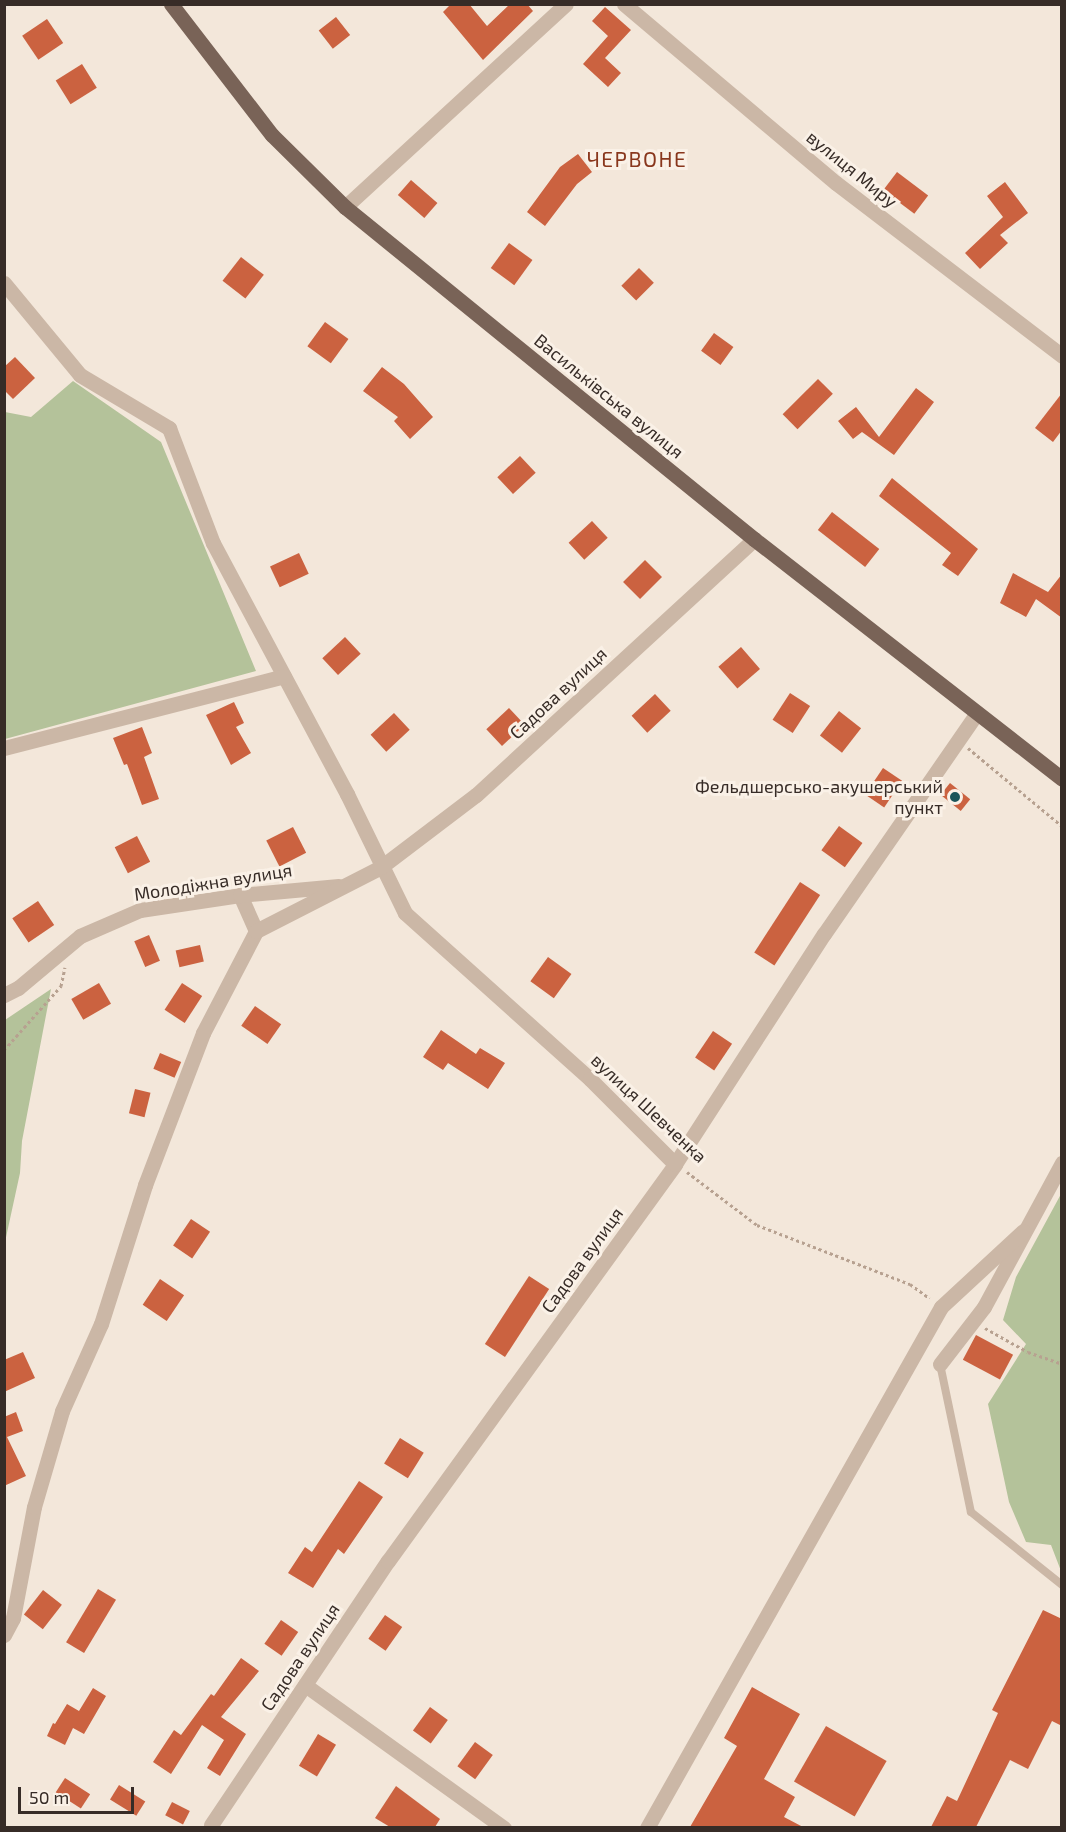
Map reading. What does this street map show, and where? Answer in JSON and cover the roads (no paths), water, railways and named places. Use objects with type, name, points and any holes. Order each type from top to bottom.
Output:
[{"type":"main road","name":"Васильківська вулиця","points":[[171,4],[272,135],[345,207],[754,539],[1062,779]]},
{"type":"street","points":[[345,207],[566,4]]},
{"type":"street","name":"вулиця Миру","points":[[624,4],[836,183],[1062,356]]},
{"type":"street","points":[[4,283],[80,375],[169,428],[213,543],[347,794],[381,867]]},
{"type":"street","name":"Садова вулиця","points":[[256,931],[381,867],[477,795],[754,539]]},
{"type":"street","points":[[4,748],[284,676]]},
{"type":"street","name":"Садова вулиця","points":[[211,1825],[388,1561],[675,1164],[824,934],[977,713]]},
{"type":"street","name":"вулиця Шевченка","points":[[381,867],[405,913],[590,1079],[675,1164]]},
{"type":"street","name":"Молодіжна вулиця","points":[[4,995],[18,988],[80,936],[140,910],[240,895],[345,885]]},
{"type":"street","points":[[4,1635],[13,1618],[34,1506],[62,1411],[101,1324],[145,1185],[203,1033],[256,931],[240,895]]},
{"type":"street","points":[[940,1364],[984,1307],[1062,1162]]},
{"type":"street","points":[[647,1827],[941,1307],[1023,1231]]},
{"type":"street","points":[[305,1685],[504,1827]]},
{"type":"lane","points":[[940,1364],[971,1512],[1062,1585]]},
{"type":"place","name":"Фельдшерсько-акушерський пункт","points":[[955,797]]},
{"type":"district","name":"ЧЕРВОНЕ","points":[[637,159]]}]
